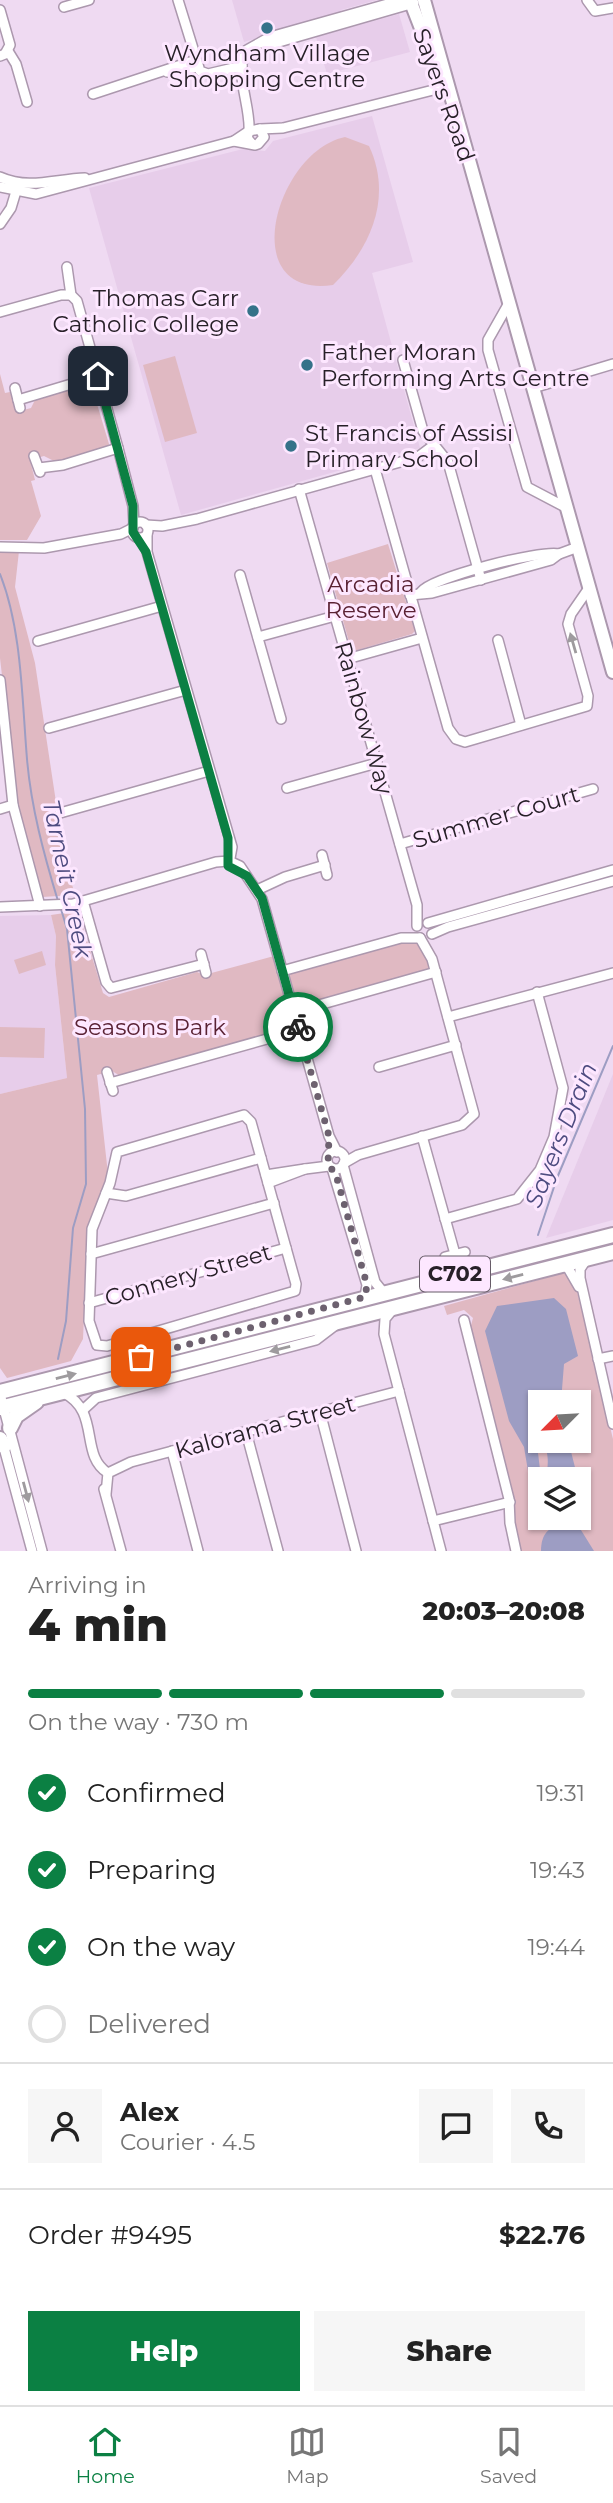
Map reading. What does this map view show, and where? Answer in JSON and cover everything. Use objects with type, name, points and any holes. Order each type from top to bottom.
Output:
[{"type":"highway","name":"C702","points":[[1,1400],[383,1292],[613,1235]]},
{"type":"highway","name":"C702","points":[[1,1400],[43,1397],[613,1252]]},
{"type":"highway","points":[[3,1436],[16,1416],[43,1397]]},
{"type":"main road","name":"Sayers Road","points":[[413,1],[446,87],[478,190],[613,671]]},
{"type":"street","points":[[64,7],[89,0]]},
{"type":"street","points":[[178,0],[197,63],[206,74],[242,66]]},
{"type":"street","points":[[587,0],[595,11],[613,8]]},
{"type":"street","points":[[263,140],[254,130],[242,66],[245,52],[261,43],[272,44],[413,1]]},
{"type":"street","points":[[0,10],[10,45],[4,54],[16,64],[27,102]]},
{"type":"street","points":[[93,93],[197,63]]},
{"type":"street","points":[[0,187],[17,188],[36,194],[72,186],[90,178],[234,141],[254,130],[283,128],[446,87]]},
{"type":"street","points":[[234,141],[258,144],[283,128]]},
{"type":"street","points":[[252,144],[247,138],[254,130]]},
{"type":"street","points":[[0,177],[17,188]]},
{"type":"street","points":[[0,224],[6,219],[17,188]]},
{"type":"street","points":[[67,267],[71,295],[77,302],[232,849],[229,862]]},
{"type":"street","points":[[0,312],[61,295],[71,295]]},
{"type":"street","points":[[509,303],[487,342],[527,487],[567,508]]},
{"type":"street","points":[[403,360],[423,431],[448,462],[480,575]]},
{"type":"street","points":[[533,388],[613,364]]},
{"type":"street","points":[[15,388],[19,404],[98,376]]},
{"type":"street","points":[[0,547],[44,548],[162,526],[423,455],[434,445]]},
{"type":"street","points":[[34,456],[40,471],[118,448]]},
{"type":"street","points":[[375,469],[448,728],[456,740],[465,741],[582,709],[588,703],[568,624],[571,614],[589,588]]},
{"type":"street","name":"Rainbow Way","points":[[299,489],[422,925]]},
{"type":"street","points":[[411,595],[432,593],[480,575],[551,560],[578,547]]},
{"type":"street","points":[[240,575],[281,719]]},
{"type":"street","points":[[38,641],[162,606]]},
{"type":"street","points":[[258,638],[335,616]]},
{"type":"street","points":[[347,659],[422,638]]},
{"type":"street","points":[[498,640],[521,724]]},
{"type":"street","points":[[0,680],[2,725],[13,805],[40,906]]},
{"type":"street","points":[[48,728],[186,690]]},
{"type":"street","points":[[287,788],[377,762]]},
{"type":"street","points":[[60,814],[209,771]]},
{"type":"street","name":"Summer Court","points":[[400,844],[593,789]]},
{"type":"street","points":[[0,808],[13,805]]},
{"type":"street","points":[[0,908],[60,906],[229,862],[247,876],[257,890],[329,1136],[367,1285],[365,1297]]},
{"type":"street","points":[[257,890],[285,877],[325,865]]},
{"type":"street","points":[[401,938],[422,925],[613,870]]},
{"type":"street","points":[[282,971],[401,938],[425,937],[448,927],[613,880]]},
{"type":"street","points":[[83,901],[106,982],[111,988],[204,964]]},
{"type":"street","points":[[267,1179],[462,1125],[474,1114],[422,925]]},
{"type":"street","points":[[422,925],[425,937]]},
{"type":"street","points":[[294,1012],[436,972]]},
{"type":"street","points":[[448,1017],[613,973]]},
{"type":"street","points":[[445,1219],[517,1199],[540,1170],[554,1137],[563,1088],[537,992]]},
{"type":"street","points":[[107,1072],[112,1087],[299,1030]]},
{"type":"street","points":[[379,1067],[456,1045]]},
{"type":"street","points":[[244,1115],[251,1122],[286,1248],[295,1291],[107,1346],[97,1345],[89,1324],[91,1254],[93,1225],[106,1193],[119,1150],[244,1115]]},
{"type":"street","points":[[422,1136],[455,1254]]},
{"type":"street","points":[[343,1164],[358,1155]]},
{"type":"street","points":[[106,1193],[126,1196],[261,1158]]},
{"type":"street","points":[[333,1159],[343,1164],[375,1282],[383,1292]]},
{"type":"street","points":[[91,1254],[274,1203]]},
{"type":"street","name":"Connery Street","points":[[89,1303],[286,1248]]},
{"type":"street","points":[[587,1258],[580,1269],[584,1298],[613,1422]]},
{"type":"street","points":[[559,1265],[570,1271],[584,1298]]},
{"type":"street","points":[[395,1307],[385,1319],[384,1334],[441,1551]]},
{"type":"street","points":[[368,1314],[384,1334]]},
{"type":"street","points":[[464,1320],[510,1502],[510,1524],[516,1551]]},
{"type":"street","points":[[84,1409],[94,1398],[316,1340],[340,1321]]},
{"type":"street","points":[[598,1359],[613,1356]]},
{"type":"street","name":"Kalorama Street","points":[[106,1470],[399,1391]]},
{"type":"street","points":[[63,1392],[76,1399],[84,1409],[94,1450],[106,1470],[106,1494],[121,1551]]},
{"type":"street","points":[[1,1400],[3,1436],[32,1551]]},
{"type":"street","points":[[320,1412],[356,1551]]},
{"type":"street","points":[[246,1432],[278,1551]]},
{"type":"street","points":[[3,1436],[42,1551]]},
{"type":"street","points":[[172,1451],[198,1551]]},
{"type":"street","points":[[433,1521],[510,1502]]},
{"type":"shaded area","name":"Wyndham Village Shopping Centre","points":[[232,0],[377,0],[341,10],[342,14],[244,42]]},
{"type":"shaded area","points":[[399,14],[410,52],[327,74],[316,37]]},
{"type":"shaded area","name":"Thomas Carr Catholic College","points":[[372,116],[413,262],[372,273],[420,448],[181,515],[89,188],[243,149],[265,151],[273,141]]},
{"type":"shaded area","points":[[51,915],[56,936],[55,965],[67,1078],[0,1094],[0,916]]},
{"type":"shaded area","points":[[613,1074],[613,1220],[546,1238]]},
{"type":"green space","points":[[345,137],[369,146],[376,165],[379,184],[374,221],[358,255],[333,285],[303,283],[284,270],[275,248],[276,222],[285,194],[300,168],[320,148]]},
{"type":"green space","points":[[175,356],[197,433],[165,442],[143,365]]},
{"type":"green space","points":[[0,374],[5,393],[10,392],[16,412],[31,408],[37,396],[88,382],[91,384],[109,444],[107,448],[56,462],[44,456],[30,460],[35,480],[31,481],[41,516],[27,540],[0,540]]},
{"type":"green space","name":"Arcadia Reserve","points":[[388,544],[415,631],[354,651],[351,649],[327,563]]},
{"type":"green space","points":[[0,551],[19,551],[15,587],[35,663],[59,822],[56,828],[75,895],[42,897],[17,807],[0,658]]},
{"type":"green space","name":"Seasons Park","points":[[78,911],[103,993],[109,997],[197,972],[204,975],[274,956],[292,1026],[122,1077],[112,1071],[97,1075],[108,1174],[88,1224],[83,1339],[71,1361],[7,1378],[0,1368],[0,1094],[67,1078],[55,965],[56,936],[51,915]]},
{"type":"green space","points":[[404,940],[417,941],[430,964],[428,970],[302,1007],[295,1002],[289,978],[291,973]]},
{"type":"green space","points":[[42,951],[46,965],[19,974],[14,960]]},
{"type":"green space","points":[[0,1027],[45,1028],[44,1058],[0,1057]]},
{"type":"green space","points":[[563,1273],[571,1277],[576,1287],[613,1439],[613,1551],[519,1551],[470,1329],[473,1318],[464,1310],[447,1315],[444,1306]]},
{"type":"water","points":[[554,1298],[566,1309],[578,1356],[564,1364],[562,1390],[528,1390],[528,1453],[538,1453],[539,1467],[528,1467],[528,1471],[524,1447],[509,1421],[485,1331],[497,1306]]},
{"type":"water","points":[[547,1453],[571,1453],[575,1467],[548,1467]]},
{"type":"water","points":[[581,1530],[594,1551],[541,1551],[547,1532]]},
{"type":"waterway","name":"Tarneit Creek","points":[[0,574],[17,641],[27,759],[35,813],[58,901]]},
{"type":"waterway","name":"Tarneit Creek","points":[[58,1359],[66,1321],[73,1228],[86,1184],[85,1109],[67,929],[61,909]]},
{"type":"waterway","name":"Sayers Drain","points":[[538,1235],[557,1178],[613,1046]]},
{"type":"way so far","points":[[141,1357],[365,1297],[367,1285],[336,1175],[327,1161],[330,1154],[329,1136],[298,1027]]},
{"type":"place","name":"Wyndham Village Shopping Centre","points":[[267,28]]},
{"type":"place","name":"Thomas Carr Catholic College","points":[[253,311]]},
{"type":"place","name":"Father Moran Performing Arts Centre","points":[[307,365]]},
{"type":"place","name":"St Francis of Assisi Primary School","points":[[291,446]]},
{"type":"route","points":[[98,376],[133,506],[133,532],[146,552],[228,838],[228,866],[247,876],[262,898],[298,1027]]}]
